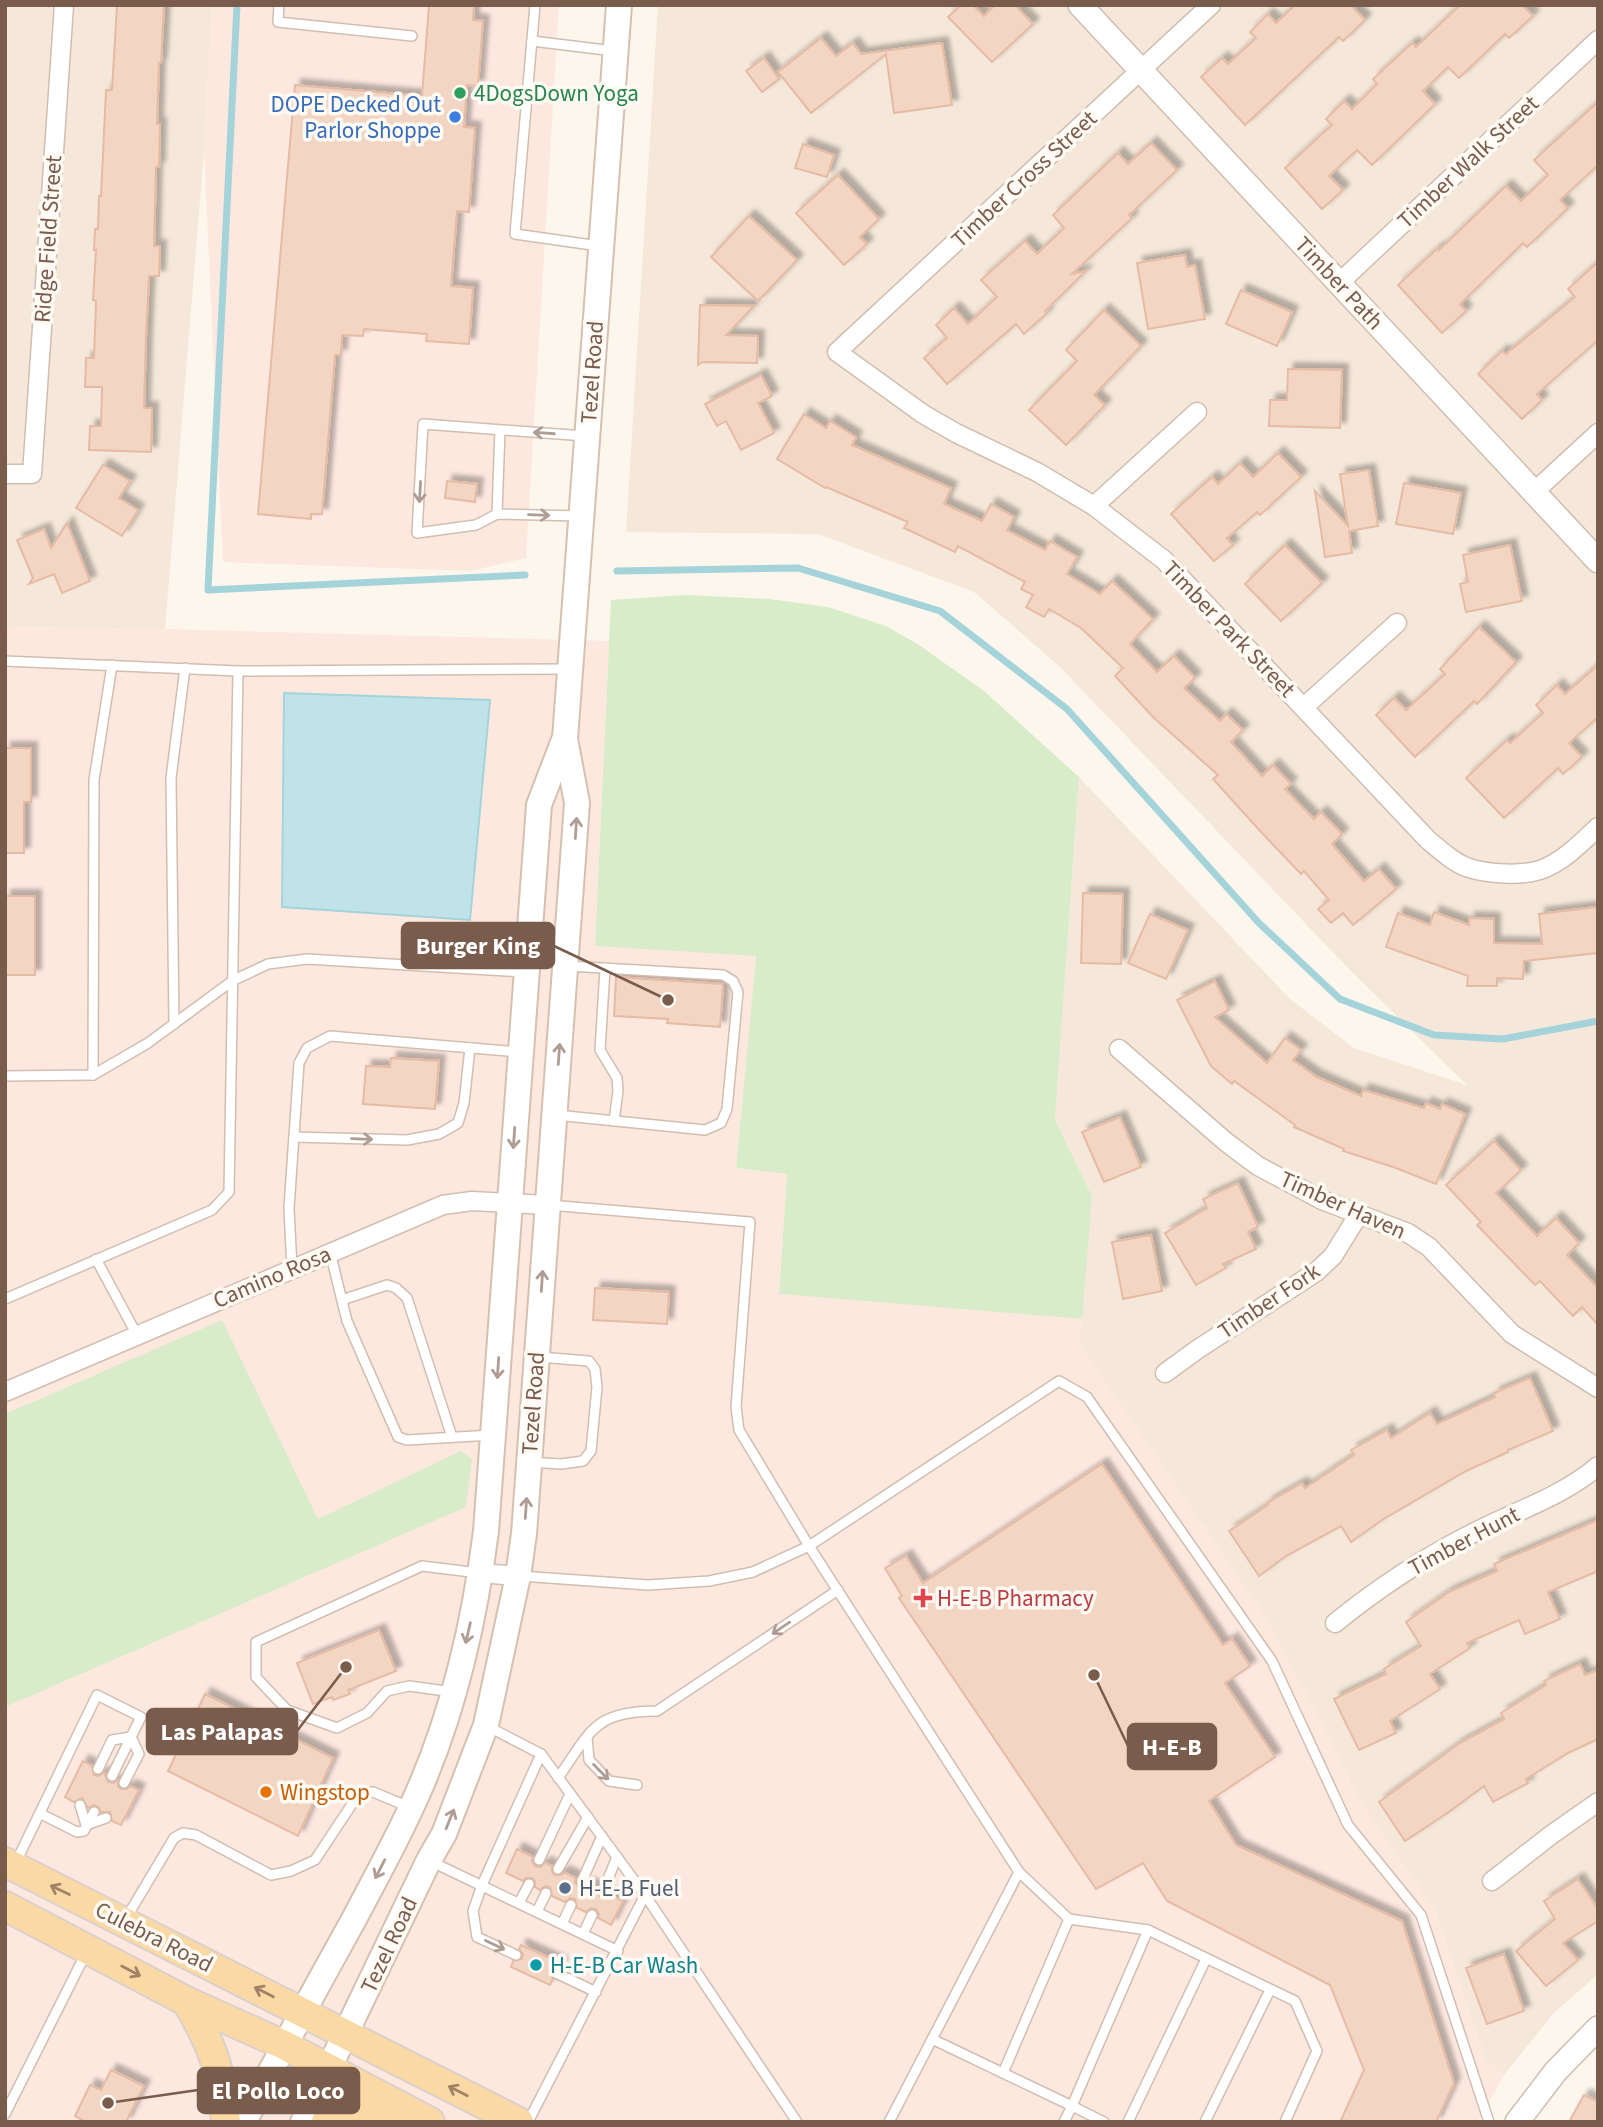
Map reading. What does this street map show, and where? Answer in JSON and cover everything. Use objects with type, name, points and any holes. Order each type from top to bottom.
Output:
[{"type":"main road","name":"Tezel Road","points":[[346,2035],[444,1834],[486,1725],[519,1576],[578,803],[565,739],[619,5]]},
{"type":"main road","name":"Tezel Road","points":[[302,2012],[379,1872],[420,1788],[454,1692],[481,1573],[539,805],[565,739]]},
{"type":"main road","name":"Culebra Road","points":[[10,1865],[519,2122]]},
{"type":"main road","name":"Culebra Road","points":[[5,1906],[186,2001],[284,2045],[430,2122]]},
{"type":"main road","points":[[186,2001],[205,2032],[214,2054],[220,2073],[226,2122]]},
{"type":"main road","points":[[244,2122],[302,2012]]},
{"type":"main road","points":[[303,2122],[346,2035]]},
{"type":"main road","points":[[326,2122],[361,2111],[400,2106]]},
{"type":"street","name":"Ridge Field Street","points":[[5,474],[32,474],[65,5]]},
{"type":"street","name":"Timber Path","points":[[1080,5],[1598,561]]},
{"type":"street","name":"Timber Cross Street","points":[[837,352],[1211,5]]},
{"type":"street","name":"Timber Walk Street","points":[[1339,283],[1598,40]]},
{"type":"street","name":"Timber Park Street","points":[[837,352],[923,414],[1037,472],[1094,506],[1164,561],[1428,840],[1445,854],[1469,868],[1513,874],[1540,870],[1572,852],[1598,827]]},
{"type":"street","points":[[1094,506],[1197,412]]},
{"type":"street","points":[[1534,492],[1598,433]]},
{"type":"street","points":[[1304,707],[1397,623]]},
{"type":"street","name":"Timber Haven","points":[[1119,1049],[1226,1142],[1258,1166],[1322,1200],[1408,1233],[1429,1247],[1512,1334],[1598,1388]]},
{"type":"street","name":"Camino Rosa","points":[[5,1392],[443,1205],[472,1201],[548,1205]]},
{"type":"street","name":"Timber Fork","points":[[1164,1373],[1317,1272],[1333,1256],[1359,1214]]},
{"type":"street","name":"Timber Hunt","points":[[1335,1623],[1430,1556],[1584,1478],[1598,1466]]},
{"type":"street","points":[[481,1573],[519,1576]]},
{"type":"street","points":[[1492,1881],[1598,1802]]},
{"type":"street","points":[[1517,2122],[1556,2071],[1598,2028]]},
{"type":"lane","points":[[279,5],[278,22],[412,36]]},
{"type":"lane","points":[[535,5],[515,234],[601,246]]},
{"type":"lane","points":[[532,41],[616,51]]},
{"type":"lane","points":[[581,516],[497,514],[476,525],[417,533],[423,424],[587,436]]},
{"type":"lane","points":[[497,514],[500,430]]},
{"type":"lane","points":[[5,661],[238,671],[570,669]]},
{"type":"lane","points":[[93,1075],[94,780],[112,666]]},
{"type":"lane","points":[[174,1024],[171,778],[185,668]]},
{"type":"lane","points":[[5,1299],[212,1210],[229,1192],[238,671]]},
{"type":"lane","points":[[5,1076],[93,1075],[148,1043],[232,981],[268,964],[307,959],[525,972]]},
{"type":"lane","points":[[554,1115],[705,1130],[721,1123],[727,1109],[738,992],[733,981],[723,975],[565,966]]},
{"type":"lane","points":[[605,969],[600,1050],[617,1078],[614,1121]]},
{"type":"lane","points":[[292,1269],[289,1208],[299,1063],[307,1048],[330,1036],[520,1052]]},
{"type":"lane","points":[[294,1137],[407,1140],[439,1134],[458,1123],[464,1103],[470,1048]]},
{"type":"lane","points":[[548,1205],[750,1222],[736,1407],[739,1430],[809,1546],[1019,1872],[1069,1919],[1148,1930],[1295,2001],[1317,2051],[1285,2122]]},
{"type":"lane","points":[[330,1252],[347,1321],[398,1437],[407,1440],[493,1435]]},
{"type":"lane","points":[[96,1259],[136,1335]]},
{"type":"lane","points":[[342,1300],[387,1285],[396,1288],[407,1298],[452,1437]]},
{"type":"lane","points":[[529,1462],[561,1464],[583,1461],[591,1451],[597,1387],[595,1369],[589,1361],[537,1357]]},
{"type":"lane","points":[[519,1576],[648,1585],[709,1581],[753,1572],[809,1546],[1059,1381],[1087,1397],[1272,1661],[1348,1825],[1421,1915],[1489,2122]]},
{"type":"lane","points":[[454,1692],[409,1686],[387,1691],[367,1713],[337,1728],[287,1710],[256,1677],[256,1642],[422,1566],[481,1573]]},
{"type":"lane","points":[[558,1778],[593,1728],[609,1716],[657,1711],[838,1590]]},
{"type":"lane","points":[[10,1865],[41,1814],[97,1695],[141,1717],[112,1776]]},
{"type":"lane","points":[[486,1725],[541,1754],[645,1895],[797,2122]]},
{"type":"lane","points":[[97,1769],[113,1740],[131,1737]]},
{"type":"lane","points":[[124,1783],[139,1754],[131,1737]]},
{"type":"lane","points":[[587,1737],[589,1760],[609,1781],[637,1785]]},
{"type":"lane","points":[[516,1955],[477,1937],[473,1911],[541,1754]]},
{"type":"lane","points":[[124,1922],[174,1838],[183,1833],[196,1835],[271,1875],[280,1875],[315,1860],[360,1792],[373,1792],[411,1808]]},
{"type":"lane","points":[[539,1860],[570,1794]]},
{"type":"lane","points":[[80,1805],[86,1825]]},
{"type":"lane","points":[[41,1814],[77,1832],[84,1831],[94,1812]]},
{"type":"lane","points":[[558,1869],[588,1817]]},
{"type":"lane","points":[[86,1825],[106,1818]]},
{"type":"lane","points":[[582,1881],[601,1836]]},
{"type":"lane","points":[[603,1891],[617,1857]]},
{"type":"lane","points":[[429,1860],[618,1951]]},
{"type":"lane","points":[[889,2122],[1019,1872]]},
{"type":"lane","points":[[519,1903],[529,1884]]},
{"type":"lane","points":[[537,1912],[546,1893]]},
{"type":"lane","points":[[528,2122],[645,1895]]},
{"type":"lane","points":[[562,1924],[571,1905]]},
{"type":"lane","points":[[583,1934],[592,1915]]},
{"type":"lane","points":[[1003,2073],[1069,1919]]},
{"type":"lane","points":[[1064,2122],[1148,1930]]},
{"type":"lane","points":[[5,2113],[88,1948]]},
{"type":"lane","points":[[1128,2122],[1206,1959]]},
{"type":"lane","points":[[556,1973],[596,1992]]},
{"type":"lane","points":[[1205,2122],[1270,1990]]},
{"type":"lane","points":[[932,2039],[1104,2122]]},
{"type":"shaded area","points":[[5,5],[212,5],[204,151],[165,629],[5,627]]},
{"type":"shaded area","points":[[212,5],[559,5],[526,558],[470,571],[223,562],[204,151]]},
{"type":"shaded area","points":[[658,5],[1598,5],[1598,1974],[1553,2014],[1504,2075],[1486,2061],[1437,1914],[1363,1806],[1268,1621],[1078,1342],[1092,1196],[1055,1120],[1079,777],[1290,999],[1354,1048],[1467,1085],[1350,970],[1059,666],[974,592],[818,534],[626,532]]},
{"type":"shaded area","points":[[5,627],[609,641],[595,946],[756,955],[736,1168],[787,1174],[779,1294],[1082,1319],[1078,1342],[1268,1621],[1363,1806],[1437,1914],[1486,2061],[1504,2075],[1478,2122],[5,2122]]},
{"type":"green space","points":[[686,595],[769,599],[828,607],[886,626],[919,645],[984,691],[1079,777],[1055,1120],[1092,1196],[1082,1319],[779,1294],[787,1174],[736,1168],[756,956],[595,946],[611,600]]},
{"type":"green space","points":[[222,1320],[318,1519],[461,1451],[472,1459],[466,1507],[5,1707],[5,1414]]},
{"type":"water","points":[[284,693],[490,700],[470,920],[282,907]]},
{"type":"building","points":[[117,5],[164,5],[159,63],[159,167],[156,167],[154,246],[160,246],[159,276],[149,276],[146,337],[144,408],[152,408],[151,452],[89,450],[90,426],[101,426],[102,387],[85,387],[86,358],[94,358],[95,229],[98,229],[101,196],[106,90],[112,90]]},
{"type":"building","points":[[429,5],[474,5],[473,20],[483,21],[478,86],[467,85],[464,127],[475,128],[469,212],[457,211],[451,286],[473,288],[469,344],[426,341],[427,334],[364,329],[363,336],[342,335],[341,355],[335,355],[322,514],[311,514],[311,519],[258,514],[295,85],[422,96]]},
{"type":"building","points":[[961,5],[973,5],[984,16],[995,5],[1015,5],[1033,24],[992,62],[948,17]]},
{"type":"building","points":[[1295,5],[1351,5],[1365,20],[1343,41],[1339,37],[1245,125],[1201,77],[1222,58],[1228,64],[1256,38],[1250,32],[1268,14],[1276,23]]},
{"type":"building","points":[[1460,5],[1522,5],[1533,16],[1509,38],[1505,34],[1459,78],[1448,67],[1423,91],[1435,104],[1372,165],[1357,150],[1329,176],[1343,190],[1322,209],[1285,168],[1332,125],[1326,119],[1344,101],[1352,109],[1377,84],[1373,79],[1412,43],[1416,47]]},
{"type":"building","points":[[821,38],[836,56],[853,43],[861,54],[942,43],[952,105],[894,113],[886,54],[811,113],[778,72]]},
{"type":"building","points":[[764,58],[779,79],[762,92],[746,71]]},
{"type":"building","points":[[1598,102],[1598,165],[1560,200],[1568,208],[1527,247],[1523,243],[1460,304],[1466,311],[1442,333],[1398,285],[1506,186],[1521,201],[1548,175],[1534,160]]},
{"type":"building","points":[[1151,143],[1177,170],[1129,215],[1132,218],[1072,274],[1086,271],[1045,311],[1047,313],[1024,334],[1016,324],[947,384],[924,358],[947,338],[936,325],[954,308],[968,324],[997,297],[981,280],[1025,241],[1037,254],[1064,228],[1053,215],[1118,153],[1128,164]]},
{"type":"building","points":[[803,144],[834,155],[827,177],[795,168]]},
{"type":"building","points":[[838,175],[879,219],[860,237],[867,244],[844,265],[796,213]]},
{"type":"building","points":[[749,216],[797,260],[758,301],[711,257]]},
{"type":"building","points":[[1185,255],[1187,267],[1195,265],[1205,319],[1148,329],[1137,263]]},
{"type":"building","points":[[1598,262],[1598,340],[1537,394],[1542,400],[1522,419],[1478,374],[1502,351],[1506,354],[1575,297],[1568,289]]},
{"type":"building","points":[[1241,290],[1292,312],[1277,346],[1226,324]]},
{"type":"building","points":[[700,305],[754,306],[726,335],[758,336],[757,363],[702,362],[698,365]]},
{"type":"building","points":[[1104,310],[1141,346],[1094,395],[1105,405],[1066,445],[1029,410],[1077,361],[1066,350]]},
{"type":"building","points":[[1288,369],[1342,370],[1340,428],[1269,426],[1270,400],[1287,400]]},
{"type":"building","points":[[761,375],[772,396],[758,403],[774,433],[741,450],[726,421],[717,426],[705,404]]},
{"type":"building","points":[[804,414],[826,428],[830,421],[856,437],[852,445],[951,488],[944,504],[982,521],[991,504],[1014,517],[1007,530],[1045,550],[1050,541],[1077,557],[1067,574],[1100,594],[1112,581],[1153,619],[1130,644],[1157,672],[1174,656],[1195,678],[1184,688],[1220,721],[1226,714],[1243,730],[1231,742],[1262,776],[1273,765],[1291,784],[1285,789],[1314,819],[1321,812],[1342,834],[1332,844],[1364,881],[1379,869],[1396,889],[1353,925],[1343,913],[1331,923],[1318,909],[1329,900],[1304,871],[1301,874],[1213,779],[1218,775],[1153,717],[1115,676],[1123,668],[1081,628],[1049,609],[1044,617],[1026,607],[1033,595],[1021,589],[1025,582],[958,546],[955,552],[904,528],[908,522],[825,488],[777,459]]},
{"type":"building","points":[[1278,453],[1301,477],[1260,515],[1257,512],[1227,538],[1233,545],[1214,561],[1171,514],[1212,477],[1218,484],[1240,463],[1253,477]]},
{"type":"building","points":[[103,465],[130,481],[119,498],[138,510],[122,536],[76,508]]},
{"type":"building","points":[[1369,470],[1378,526],[1349,531],[1352,553],[1325,557],[1315,491],[1348,526],[1340,474]]},
{"type":"building","points":[[447,481],[477,484],[475,502],[445,498]]},
{"type":"building","points":[[1404,483],[1461,493],[1453,534],[1396,524]]},
{"type":"building","points":[[67,523],[90,581],[62,593],[54,574],[29,584],[33,578],[17,540],[44,529],[51,548]]},
{"type":"building","points":[[1285,545],[1322,583],[1281,621],[1245,584]]},
{"type":"building","points":[[1510,545],[1522,601],[1466,612],[1460,584],[1468,582],[1463,555]]},
{"type":"building","points":[[1479,627],[1516,662],[1477,704],[1474,701],[1415,757],[1376,715],[1394,698],[1406,710],[1445,674],[1440,669]]},
{"type":"building","points":[[1598,665],[1598,717],[1569,743],[1582,757],[1563,774],[1558,768],[1504,818],[1466,778],[1507,740],[1510,743],[1543,713],[1536,705],[1557,685],[1565,694]]},
{"type":"building","points":[[5,748],[31,748],[31,802],[24,802],[24,853],[5,853]]},
{"type":"building","points":[[1083,893],[1123,894],[1121,964],[1081,963]]},
{"type":"building","points":[[5,896],[35,896],[35,975],[5,975]]},
{"type":"building","points":[[1598,907],[1598,953],[1524,961],[1523,979],[1497,978],[1497,986],[1467,986],[1468,976],[1386,947],[1398,913],[1430,925],[1434,912],[1469,925],[1469,918],[1494,919],[1494,943],[1542,944],[1539,914]]},
{"type":"building","points":[[1150,914],[1188,930],[1166,979],[1128,963]]},
{"type":"building","points":[[616,977],[723,984],[720,1027],[667,1023],[668,1019],[614,1016]]},
{"type":"building","points":[[1215,981],[1229,1010],[1215,1017],[1267,1063],[1285,1038],[1301,1050],[1293,1060],[1317,1077],[1361,1096],[1363,1090],[1424,1108],[1426,1103],[1440,1109],[1442,1104],[1465,1114],[1436,1184],[1343,1151],[1344,1149],[1294,1127],[1295,1125],[1234,1081],[1232,1084],[1211,1066],[1177,1000]]},
{"type":"building","points":[[391,1058],[439,1061],[435,1109],[363,1104],[366,1066],[390,1067]]},
{"type":"building","points":[[1120,1117],[1141,1167],[1104,1182],[1082,1132]]},
{"type":"building","points":[[1494,1141],[1521,1170],[1496,1193],[1537,1236],[1556,1218],[1579,1243],[1567,1255],[1598,1288],[1598,1325],[1582,1307],[1573,1316],[1540,1281],[1535,1285],[1477,1225],[1481,1222],[1446,1185]]},
{"type":"building","points":[[1238,1183],[1258,1227],[1248,1232],[1256,1249],[1223,1264],[1226,1268],[1196,1285],[1165,1233],[1207,1208],[1203,1199]]},
{"type":"building","points":[[1151,1235],[1162,1291],[1123,1299],[1112,1242]]},
{"type":"building","points":[[595,1288],[669,1292],[667,1324],[593,1320]]},
{"type":"building","points":[[1530,1378],[1553,1431],[1466,1471],[1382,1520],[1351,1542],[1341,1526],[1286,1556],[1259,1576],[1229,1531],[1268,1505],[1267,1503],[1302,1483],[1305,1488],[1354,1455],[1351,1450],[1387,1430],[1391,1438],[1430,1413],[1437,1424],[1495,1397],[1494,1393]]},
{"type":"building","points":[[1102,1464],[1223,1645],[1232,1639],[1250,1666],[1225,1683],[1275,1757],[1209,1801],[1236,1845],[1402,1921],[1454,2083],[1436,2122],[1340,2122],[1364,2070],[1330,1985],[1167,1901],[1143,1863],[1096,1889],[899,1598],[902,1596],[885,1568],[906,1556],[923,1583]]},
{"type":"building","points":[[1598,1520],[1598,1571],[1548,1592],[1560,1619],[1525,1634],[1519,1620],[1467,1643],[1470,1648],[1430,1674],[1440,1689],[1390,1721],[1396,1733],[1359,1750],[1334,1699],[1386,1674],[1384,1669],[1421,1646],[1406,1622],[1449,1592],[1497,1571],[1494,1564]]},
{"type":"building","points":[[379,1630],[396,1671],[348,1690],[350,1694],[313,1704],[297,1663]]},
{"type":"building","points":[[1580,1664],[1585,1675],[1598,1670],[1598,1739],[1568,1753],[1526,1779],[1528,1783],[1493,1802],[1484,1786],[1405,1841],[1379,1802],[1460,1743],[1504,1719],[1501,1713],[1546,1685],[1544,1681]]},
{"type":"building","points":[[205,1694],[333,1758],[298,1836],[168,1771]]},
{"type":"building","points":[[83,1761],[92,1766],[94,1775],[99,1776],[104,1772],[108,1782],[118,1780],[121,1789],[130,1786],[139,1790],[121,1825],[112,1821],[110,1812],[101,1812],[94,1805],[88,1808],[82,1798],[74,1802],[65,1797]]},
{"type":"building","name":"H-E-B Fuel","points":[[517,1849],[533,1857],[535,1866],[540,1867],[545,1863],[552,1866],[555,1875],[564,1872],[576,1878],[575,1882],[579,1887],[583,1888],[588,1884],[597,1888],[600,1897],[605,1898],[609,1894],[623,1901],[611,1925],[598,1918],[596,1909],[591,1908],[586,1912],[577,1908],[575,1899],[570,1898],[565,1902],[552,1896],[550,1887],[545,1886],[540,1890],[535,1887],[532,1878],[523,1881],[506,1873]]},
{"type":"building","points":[[1578,1879],[1598,1909],[1598,1921],[1563,1943],[1578,1960],[1546,1986],[1516,1951],[1555,1919],[1544,1901]]},
{"type":"building","name":"H-E-B Car Wash","points":[[521,1945],[561,1963],[559,1967],[553,1967],[549,1971],[553,1979],[550,1985],[511,1967],[513,1961],[522,1959],[523,1954],[519,1949]]},
{"type":"building","points":[[1504,1954],[1524,2011],[1487,2024],[1466,1968]]},
{"type":"building","points":[[111,2070],[144,2086],[126,2122],[86,2122],[75,2116],[90,2085],[101,2090]]},
{"type":"building","points":[[1584,2095],[1598,2102],[1598,2122],[1569,2122]]},
{"type":"waterway","points":[[237,5],[208,590],[525,575]]},
{"type":"waterway","points":[[617,571],[798,568],[940,611],[1067,709],[1259,923],[1340,999],[1434,1035],[1503,1039],[1598,1021]]},
{"type":"place","name":"4DogsDown Yoga","points":[[460,93]]},
{"type":"place","name":"DOPE Decked Out Parlor Shoppe","points":[[455,117]]},
{"type":"place","name":"Burger King","points":[[668,1000]]},
{"type":"place","name":"H-E-B Pharmacy","points":[[923,1598]]},
{"type":"place","name":"Las Palapas","points":[[346,1667]]},
{"type":"place","name":"H-E-B","points":[[1094,1675]]},
{"type":"place","name":"Wingstop","points":[[266,1792]]},
{"type":"place","name":"H-E-B Fuel","points":[[565,1888]]},
{"type":"place","name":"H-E-B Car Wash","points":[[536,1965]]},
{"type":"place","name":"El Pollo Loco","points":[[108,2103]]}]
